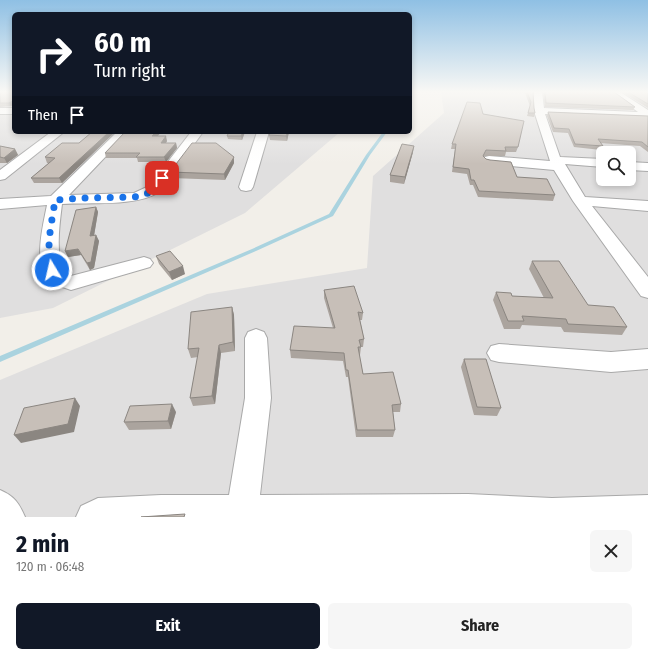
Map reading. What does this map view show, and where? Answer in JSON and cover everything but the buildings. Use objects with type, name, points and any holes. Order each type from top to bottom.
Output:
[{"type":"street","points":[[541,116],[557,163],[580,201],[648,291]]},
{"type":"street","points":[[0,176],[55,134]]},
{"type":"street","points":[[121,134],[55,200],[49,238],[50,261],[55,278],[71,283],[144,263]]},
{"type":"street","points":[[0,204],[82,198],[135,197],[148,193],[154,189],[195,134]]},
{"type":"street","points":[[246,187],[263,134]]},
{"type":"street","points":[[489,160],[526,164],[596,164]]},
{"type":"street","points":[[636,166],[648,167]]},
{"type":"street","points":[[580,201],[648,206]]},
{"type":"street","points":[[242,511],[258,398],[256,338]]},
{"type":"street","points":[[499,354],[611,362],[648,359]]},
{"type":"street","points":[[0,506],[9,517]]},
{"type":"street","points":[[92,517],[98,514],[161,511],[468,510],[552,514],[648,511]]},
{"type":"shaded area","points":[[0,116],[12,116],[12,134],[338,134],[245,213],[53,308],[0,318]]},
{"type":"shaded area","points":[[440,116],[648,116],[648,517],[0,517],[0,380],[207,294],[367,268],[373,176]]},
{"type":"waterway","points":[[0,359],[254,250],[331,215],[368,155],[384,134]]},
{"type":"route","points":[[52,270],[49,238],[55,200],[135,197],[148,193],[154,189],[162,178]]}]
